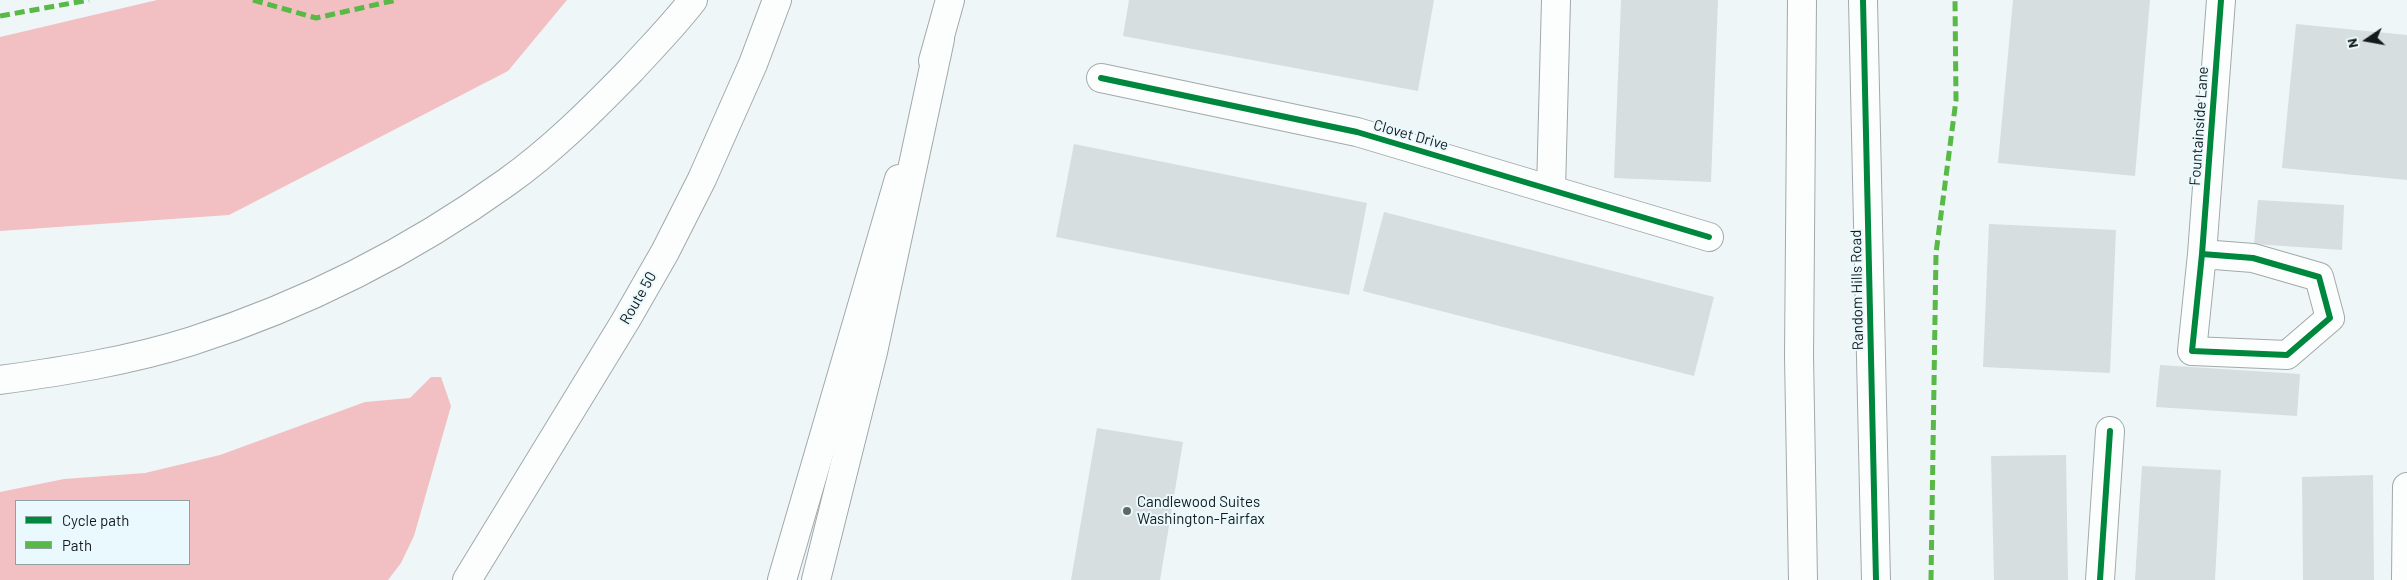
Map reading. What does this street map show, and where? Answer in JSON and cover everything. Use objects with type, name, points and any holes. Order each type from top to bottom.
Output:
[{"type":"main road","points":[[0,380],[78,370],[191,341],[306,299],[419,241],[508,182],[587,115],[678,20],[693,0]]},
{"type":"main road","name":"Route 50","points":[[468,580],[626,320],[665,252],[702,179],[753,64],[777,0]]},
{"type":"main road","points":[[782,580],[950,0]]},
{"type":"main road","points":[[1551,190],[1556,0]]},
{"type":"main road","points":[[1802,0],[1799,356],[1802,580]]},
{"type":"main road","name":"Random Hills Road","points":[[1863,0],[1876,580]]},
{"type":"main road","name":"Fountainside Lane","points":[[2202,254],[2253,258],[2319,277],[2330,318],[2287,355],[2192,351],[2202,254],[2221,0]]},
{"type":"main road","points":[[816,580],[873,352],[940,39]]},
{"type":"main road","name":"Clovet Drive","points":[[1101,78],[1357,132],[1709,237]]},
{"type":"main road","points":[[2100,580],[2110,431]]},
{"type":"main road","points":[[2406,580],[2407,487]]},
{"type":"shaded area","points":[[157,0],[567,0],[508,71],[229,215],[0,231],[0,37]]},
{"type":"shaded area","points":[[431,377],[441,377],[451,406],[414,536],[401,563],[388,580],[0,580],[0,492],[64,479],[145,473],[220,455],[365,402],[410,398]]},
{"type":"building","points":[[1129,0],[1434,0],[1418,91],[1123,36]]},
{"type":"building","points":[[1621,0],[1718,0],[1711,182],[1614,178]]},
{"type":"building","points":[[2013,0],[2150,0],[2135,176],[1998,163]]},
{"type":"building","points":[[2296,24],[2407,35],[2407,180],[2282,168]]},
{"type":"building","points":[[1074,144],[1367,203],[1349,295],[1056,237]]},
{"type":"building","points":[[2258,200],[2344,205],[2342,250],[2254,244]]},
{"type":"building","points":[[1384,212],[1714,297],[1694,376],[1363,291]]},
{"type":"building","points":[[1989,224],[2116,230],[2110,373],[1983,367]]},
{"type":"building","points":[[2160,365],[2300,374],[2297,416],[2156,407]]},
{"type":"building","name":"Candlewood Suites Washington-Fairfax","points":[[1097,428],[1183,442],[1160,580],[1071,580]]},
{"type":"building","points":[[2066,455],[2068,580],[1994,580],[1991,456]]},
{"type":"building","points":[[2142,466],[2221,470],[2215,580],[2135,580]]},
{"type":"building","points":[[2373,475],[2374,580],[2303,580],[2302,477]]},
{"type":"marked path","points":[[0,16],[89,0]]},
{"type":"marked path","points":[[253,0],[316,18],[397,0]]},
{"type":"marked path","points":[[1931,580],[1936,253],[1956,100],[1955,0]]},
{"type":"cycle path","points":[[1863,0],[1876,580]]},
{"type":"cycle path","points":[[2202,254],[2253,258],[2319,277],[2330,318],[2287,355],[2192,351],[2202,254],[2221,0]]},
{"type":"cycle path","points":[[1101,78],[1357,132],[1709,237]]},
{"type":"cycle path","points":[[2100,580],[2110,431]]},
{"type":"place","name":"Candlewood Suites Washington-Fairfax","points":[[1127,511]]}]
